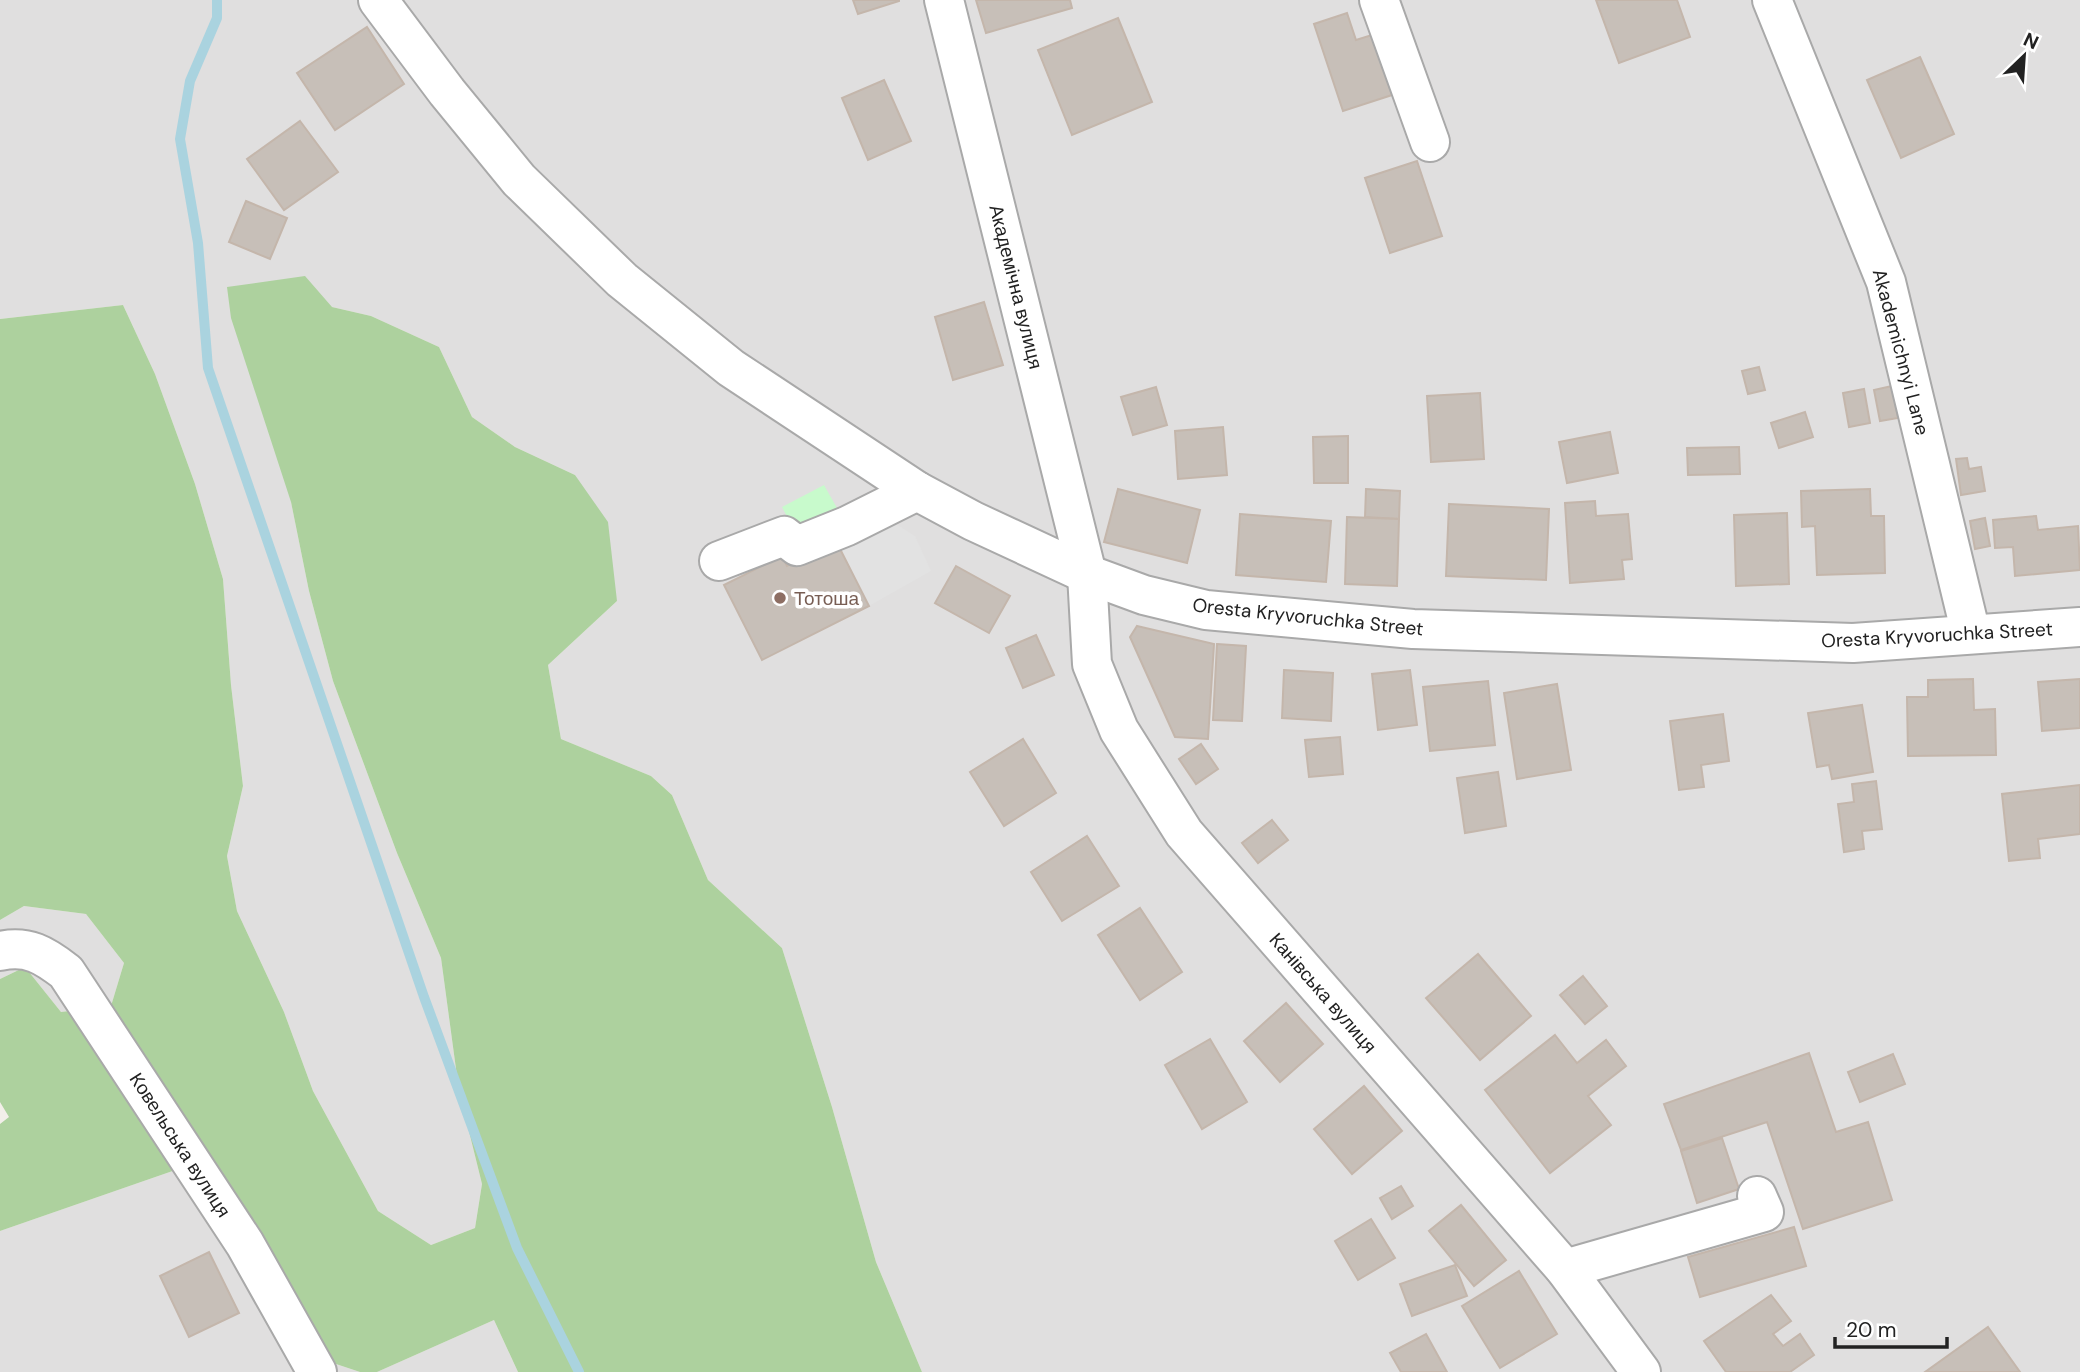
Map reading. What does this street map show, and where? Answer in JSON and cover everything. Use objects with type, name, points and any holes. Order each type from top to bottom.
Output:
[{"type":"street","name":"Oresta Kryvoruchka Street","points":[[378,0],[447,92],[519,180],[622,280],[731,369],[916,491],[1087,574],[1144,595],[1206,610],[1413,629],[1853,643],[2080,627]]},
{"type":"street","name":"Академічна вулиця","points":[[944,0],[1087,574]]},
{"type":"street","points":[[1379,0],[1430,142]]},
{"type":"street","name":"Akademichnyi Lane","points":[[1772,0],[1886,282],[1971,634]]},
{"type":"street","points":[[719,561],[784,536],[797,546],[847,527],[916,491]]},
{"type":"street","name":"Канівська вулиця","points":[[1087,574],[1092,664],[1119,730],[1184,833],[1565,1269],[1641,1372]]},
{"type":"street","name":"Ковельська вулиця","points":[[7,949],[44,954],[66,971],[245,1244],[317,1372]]},
{"type":"street","points":[[1565,1269],[1764,1212],[1757,1196]]},
{"type":"shaded area","points":[[0,0],[2080,0],[2080,1372],[922,1372],[876,1262],[832,1107],[782,948],[708,880],[672,795],[651,776],[561,739],[548,665],[617,601],[575,475],[515,447],[472,417],[439,347],[371,316],[332,307],[291,502],[309,591],[333,681],[397,853],[441,958],[459,1091],[482,1184],[475,1228],[431,1245],[378,1211],[313,1091],[284,1012],[237,911],[227,856],[243,786],[231,685],[223,579],[195,484],[155,374],[123,305],[0,319]]},
{"type":"shaded area","points":[[863,503],[915,536],[931,571],[869,606],[827,525]]},
{"type":"shaded area","points":[[24,906],[86,914],[124,963],[111,1006],[61,1012],[25,967],[0,979],[0,920]]},
{"type":"shaded area","points":[[210,1158],[336,1364],[360,1372],[0,1372],[0,1231]]},
{"type":"shaded area","points":[[494,1320],[518,1372],[377,1372]]},
{"type":"green space","points":[[305,276],[332,307],[371,316],[439,347],[472,417],[515,447],[575,475],[608,522],[617,601],[548,665],[561,739],[651,776],[672,795],[708,880],[782,948],[832,1107],[876,1262],[922,1372],[518,1372],[494,1320],[377,1372],[360,1372],[336,1364],[210,1158],[0,1231],[0,1124],[9,1117],[0,1102],[0,979],[25,967],[61,1012],[111,1006],[124,963],[86,914],[24,906],[0,920],[0,319],[123,305],[155,374],[195,484],[223,579],[231,685],[243,786],[227,856],[237,911],[284,1012],[313,1091],[378,1211],[431,1245],[475,1228],[482,1184],[459,1091],[441,958],[397,853],[333,681],[309,591],[291,502],[231,318],[227,287]]},
{"type":"green space","points":[[824,485],[837,508],[794,530],[782,507]]},
{"type":"building","points":[[853,0],[899,0],[899,1],[858,14]]},
{"type":"building","points":[[976,0],[1070,0],[1072,8],[986,33]]},
{"type":"building","points":[[1596,0],[1677,0],[1690,37],[1619,63]]},
{"type":"building","points":[[1347,13],[1356,40],[1372,35],[1392,95],[1343,111],[1314,24]]},
{"type":"building","points":[[1118,18],[1152,102],[1072,135],[1038,50]]},
{"type":"building","points":[[367,27],[404,84],[335,130],[297,73]]},
{"type":"building","points":[[1920,57],[1954,134],[1901,158],[1867,80]]},
{"type":"building","points":[[884,80],[911,141],[868,160],[842,98]]},
{"type":"building","points":[[300,121],[338,172],[284,210],[247,159]]},
{"type":"building","points":[[1417,161],[1442,236],[1390,253],[1365,178]]},
{"type":"building","points":[[246,201],[287,218],[270,259],[229,242]]},
{"type":"building","points":[[984,302],[1003,365],[953,380],[935,317]]},
{"type":"building","points":[[1759,367],[1765,390],[1748,394],[1742,371]]},
{"type":"building","points":[[1892,386],[1898,418],[1880,421],[1874,390]]},
{"type":"building","points":[[1156,387],[1167,425],[1133,435],[1121,397]]},
{"type":"building","points":[[1864,389],[1870,423],[1849,427],[1843,393]]},
{"type":"building","points":[[1480,393],[1484,459],[1431,462],[1427,396]]},
{"type":"building","points":[[1805,412],[1813,437],[1779,448],[1771,423]]},
{"type":"building","points":[[1223,427],[1227,475],[1178,479],[1175,431]]},
{"type":"building","points":[[1610,432],[1618,473],[1567,483],[1559,442]]},
{"type":"building","points":[[1348,436],[1348,483],[1314,483],[1313,437]]},
{"type":"building","points":[[1739,447],[1740,474],[1688,475],[1687,448]]},
{"type":"building","points":[[1967,458],[1969,469],[1981,467],[1985,491],[1961,495],[1956,459]]},
{"type":"building","points":[[1118,489],[1200,510],[1187,563],[1104,542]]},
{"type":"building","points":[[1366,489],[1400,491],[1399,519],[1365,517]]},
{"type":"building","points":[[1870,489],[1871,516],[1884,516],[1885,573],[1817,575],[1815,526],[1802,527],[1801,491]]},
{"type":"building","points":[[1595,501],[1596,516],[1628,514],[1632,559],[1622,560],[1624,579],[1570,583],[1565,503]]},
{"type":"building","points":[[1449,504],[1549,509],[1546,580],[1446,576]]},
{"type":"building","points":[[1787,513],[1789,584],[1736,586],[1734,515]]},
{"type":"building","points":[[1240,514],[1331,521],[1326,582],[1236,575]]},
{"type":"building","points":[[2036,516],[2038,530],[2078,526],[2080,570],[2015,576],[2013,547],[1995,548],[1993,520]]},
{"type":"building","points":[[1347,517],[1399,519],[1397,586],[1345,584]]},
{"type":"building","points":[[1985,518],[1990,546],[1975,549],[1970,521]]},
{"type":"building","points":[[836,541],[869,606],[762,660],[724,585],[782,556],[787,566]]},
{"type":"building","points":[[956,566],[1010,596],[989,633],[935,603]]},
{"type":"building","points":[[1137,626],[1214,644],[1208,739],[1175,737],[1130,637]]},
{"type":"building","points":[[1036,635],[1054,675],[1023,688],[1006,648]]},
{"type":"building","points":[[1217,644],[1246,646],[1242,721],[1213,720]]},
{"type":"building","points":[[1284,670],[1333,673],[1331,721],[1282,718]]},
{"type":"building","points":[[1410,670],[1417,725],[1378,730],[1372,674]]},
{"type":"building","points":[[1973,679],[1974,710],[1995,709],[1996,755],[1908,756],[1907,697],[1928,697],[1928,680]]},
{"type":"building","points":[[2080,679],[2080,728],[2042,731],[2038,682]]},
{"type":"building","points":[[1488,681],[1495,745],[1430,751],[1423,687]]},
{"type":"building","points":[[1557,684],[1571,770],[1517,779],[1504,693]]},
{"type":"building","points":[[1862,705],[1873,772],[1832,779],[1829,765],[1817,767],[1808,713]]},
{"type":"building","points":[[1723,714],[1729,761],[1701,765],[1704,787],[1679,790],[1670,721]]},
{"type":"building","points":[[1340,737],[1343,774],[1309,777],[1305,740]]},
{"type":"building","points":[[1023,739],[1056,793],[1004,826],[970,772]]},
{"type":"building","points":[[1201,744],[1218,769],[1196,784],[1179,759]]},
{"type":"building","points":[[1498,772],[1506,826],[1465,833],[1457,778]]},
{"type":"building","points":[[1876,781],[1882,829],[1862,831],[1864,849],[1844,852],[1838,804],[1854,802],[1852,784]]},
{"type":"building","points":[[2080,785],[2080,834],[2038,839],[2040,858],[2009,861],[2002,794]]},
{"type":"building","points":[[1272,820],[1288,840],[1258,863],[1242,843]]},
{"type":"building","points":[[1087,836],[1119,886],[1062,921],[1031,872]]},
{"type":"building","points":[[1140,908],[1182,972],[1140,1000],[1098,935]]},
{"type":"building","points":[[1478,954],[1531,1016],[1480,1060],[1426,998]]},
{"type":"building","points":[[1583,976],[1607,1006],[1585,1024],[1560,995]]},
{"type":"building","points":[[1286,1003],[1323,1044],[1280,1082],[1244,1041]]},
{"type":"building","points":[[1555,1035],[1577,1063],[1606,1040],[1626,1066],[1588,1096],[1611,1125],[1550,1173],[1485,1090]]},
{"type":"building","points":[[1210,1039],[1247,1102],[1202,1129],[1165,1065]]},
{"type":"building","points":[[1809,1053],[1836,1132],[1868,1122],[1892,1200],[1803,1229],[1767,1122],[1681,1150],[1664,1104]]},
{"type":"building","points":[[1893,1054],[1905,1084],[1860,1102],[1848,1072]]},
{"type":"building","points":[[1364,1086],[1402,1131],[1352,1174],[1314,1129]]},
{"type":"building","points":[[1722,1138],[1739,1189],[1697,1203],[1681,1151]]},
{"type":"building","points":[[1401,1186],[1413,1206],[1392,1219],[1380,1198]]},
{"type":"building","points":[[1461,1205],[1506,1260],[1474,1286],[1429,1231]]},
{"type":"building","points":[[1371,1219],[1395,1258],[1358,1280],[1335,1241]]},
{"type":"building","points":[[1794,1227],[1806,1266],[1700,1297],[1688,1257]]},
{"type":"building","points":[[209,1252],[239,1313],[189,1337],[160,1276]]},
{"type":"building","points":[[1455,1265],[1467,1296],[1412,1316],[1400,1284]]},
{"type":"building","points":[[1519,1271],[1557,1334],[1500,1368],[1462,1306]]},
{"type":"building","points":[[1771,1295],[1791,1321],[1773,1334],[1783,1346],[1800,1334],[1814,1355],[1790,1372],[1726,1372],[1704,1341]]},
{"type":"building","points":[[1988,1327],[2020,1372],[1925,1372]]},
{"type":"building","points":[[1426,1334],[1447,1372],[1401,1372],[1390,1353]]},
{"type":"waterway","points":[[217,0],[217,18],[190,81],[180,139],[198,243],[208,368],[424,997],[517,1248],[579,1372]]},
{"type":"place","name":"Тотоша","points":[[780,598]]}]
